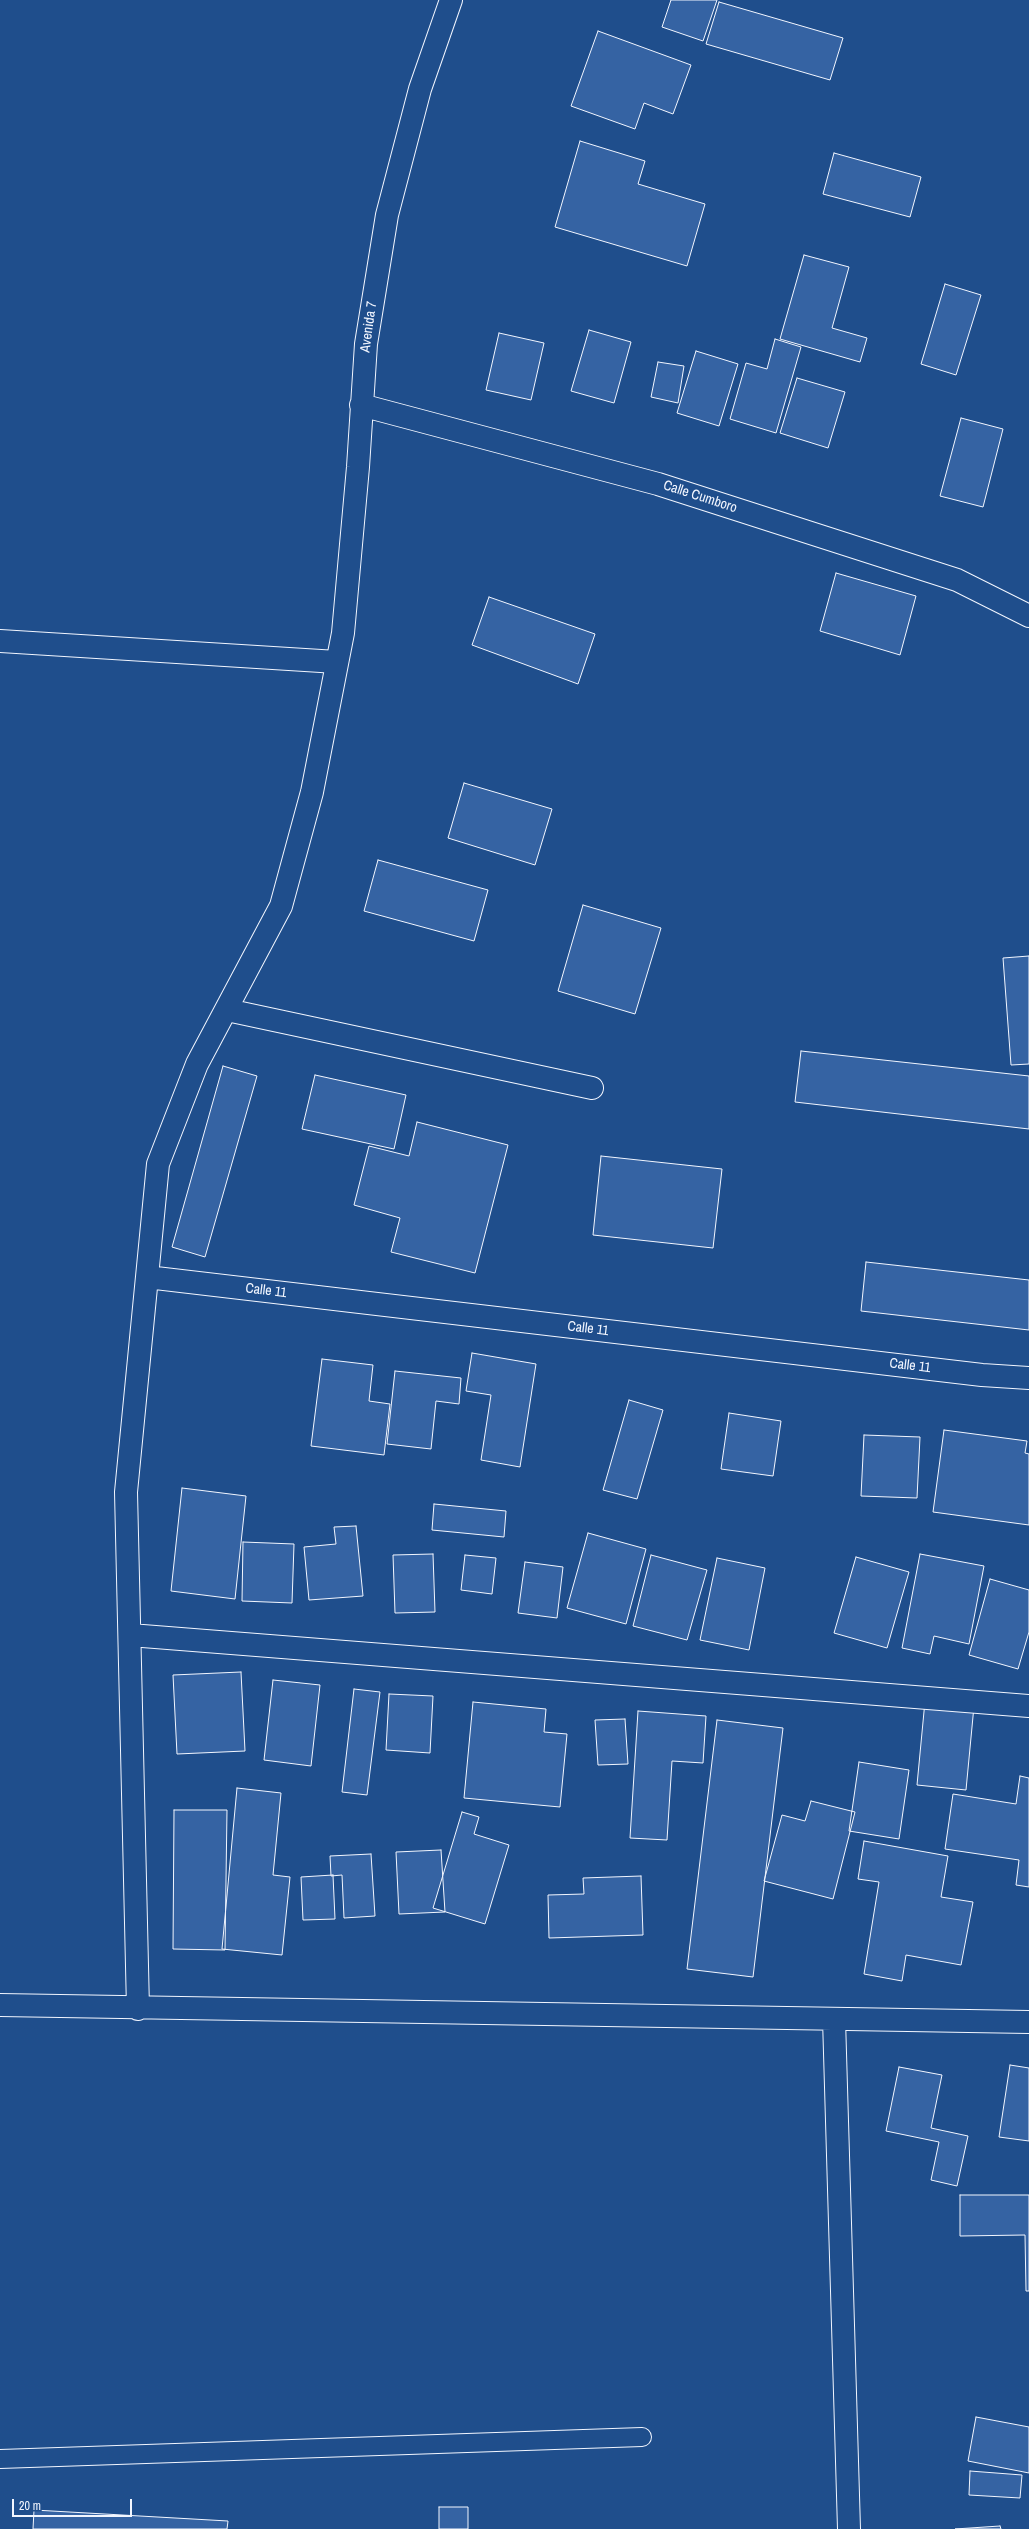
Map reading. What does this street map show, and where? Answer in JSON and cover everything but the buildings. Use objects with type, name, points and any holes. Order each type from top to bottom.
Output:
[{"type":"street","name":"Avenida 7","points":[[138,2009],[126,1492],[158,1164],[197,1064],[281,906],[312,792],[343,633],[357,483],[366,344],[387,215],[420,89],[451,0]]},
{"type":"street","name":"Calle Cumboro","points":[[361,405],[658,484],[957,580],[1029,616]]},
{"type":"street","points":[[0,641],[337,662]]},
{"type":"street","points":[[227,1010],[592,1088]]},
{"type":"street","name":"Calle 11","points":[[147,1277],[982,1375],[1029,1378]]},
{"type":"street","points":[[130,1635],[1029,1706]]},
{"type":"street","points":[[0,2005],[138,2009],[1029,2022]]},
{"type":"street","points":[[834,2019],[848,2529]]},
{"type":"lane","points":[[0,2458],[642,2437]]}]
